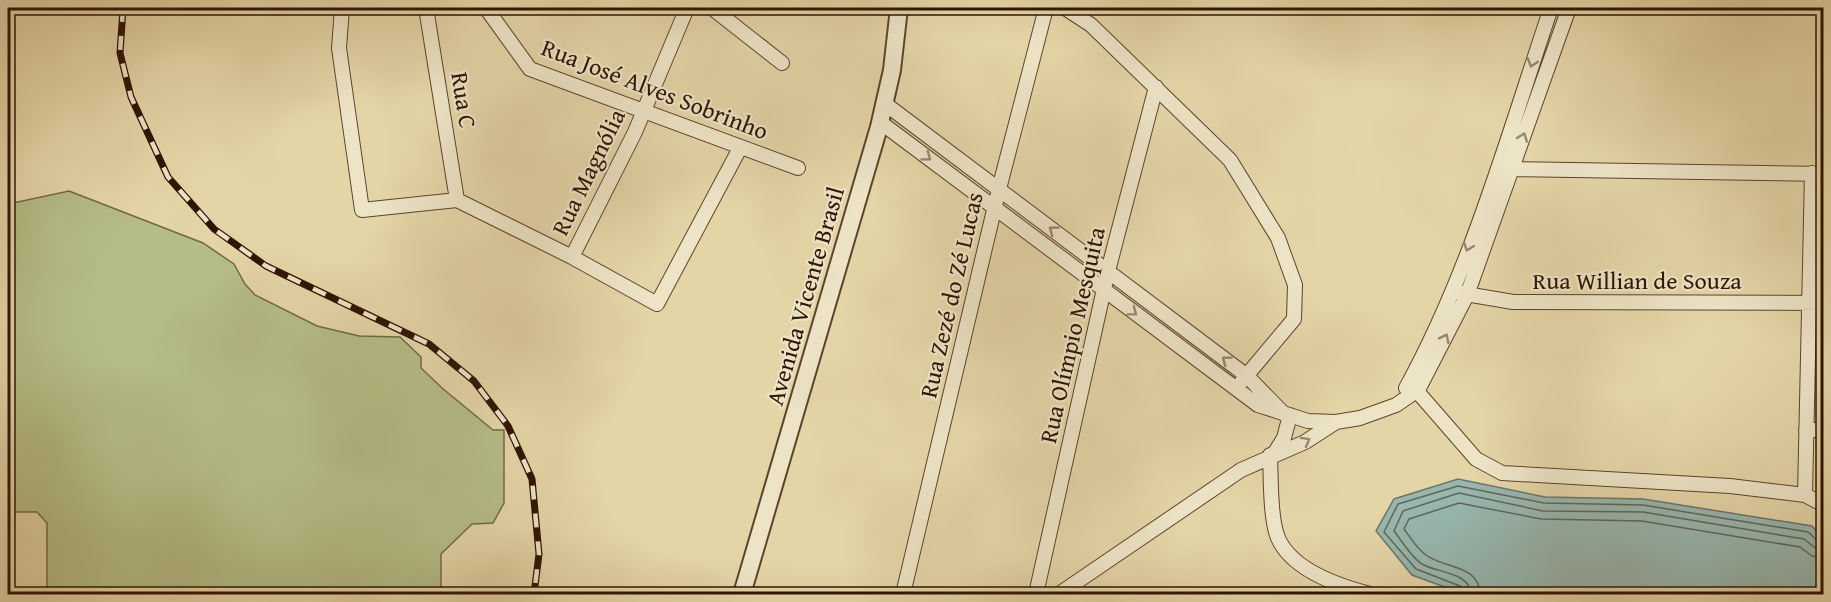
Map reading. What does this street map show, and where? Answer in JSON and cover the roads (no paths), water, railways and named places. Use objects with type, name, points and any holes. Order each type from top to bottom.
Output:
[{"type":"street","points":[[342,8],[339,48],[362,210],[457,200],[572,257],[657,304],[740,148]]},
{"type":"street","name":"Rua C","points":[[426,8],[457,200]]},
{"type":"street","name":"Rua José Alves Sobrinho","points":[[486,8],[530,69],[798,168]]},
{"type":"street","name":"Rua Magnólia","points":[[572,257],[642,112],[687,8]]},
{"type":"street","points":[[712,8],[782,63]]},
{"type":"street","name":"Avenida Vicente Brasil","points":[[742,594],[880,122],[892,70],[899,8]]},
{"type":"street","name":"Rua Zezé do Zé Lucas","points":[[903,594],[994,208],[1046,8]]},
{"type":"street","points":[[1065,8],[1091,25],[1230,160],[1278,238],[1294,285],[1294,319],[1236,388]]},
{"type":"street","points":[[880,122],[1258,405],[1308,421],[1336,422],[1360,418],[1396,405],[1414,386],[1467,295],[1551,8]]},
{"type":"street","points":[[1414,386],[1569,8]]},
{"type":"street","name":"Rua Olímpio Mesquita","points":[[1036,594],[1108,271],[1156,87]]},
{"type":"street","points":[[884,103],[1247,376],[1287,415]]},
{"type":"street","points":[[1504,170],[1818,173],[1809,303],[1805,495]]},
{"type":"street","name":"Rua Willian de Souza","points":[[1452,290],[1467,295],[1513,302],[1824,303]]},
{"type":"street","points":[[1414,386],[1476,459],[1502,473],[1730,486],[1805,495],[1824,505]]},
{"type":"street","points":[[1287,415],[1284,438],[1272,454],[1278,538],[1295,560],[1338,590],[1370,594]]},
{"type":"street","points":[[1059,594],[1206,493],[1272,454],[1305,442],[1336,422]]},
{"type":"street","points":[[1806,430],[1824,430]]},
{"type":"water","points":[[1458,479],[1545,497],[1643,499],[1812,526],[1823,538],[1823,594],[1464,594],[1412,575],[1376,531],[1394,499]]},
{"type":"railway","points":[[123,8],[120,53],[131,97],[168,177],[214,229],[266,266],[429,344],[474,381],[508,426],[532,479],[539,554],[534,594]]}]
